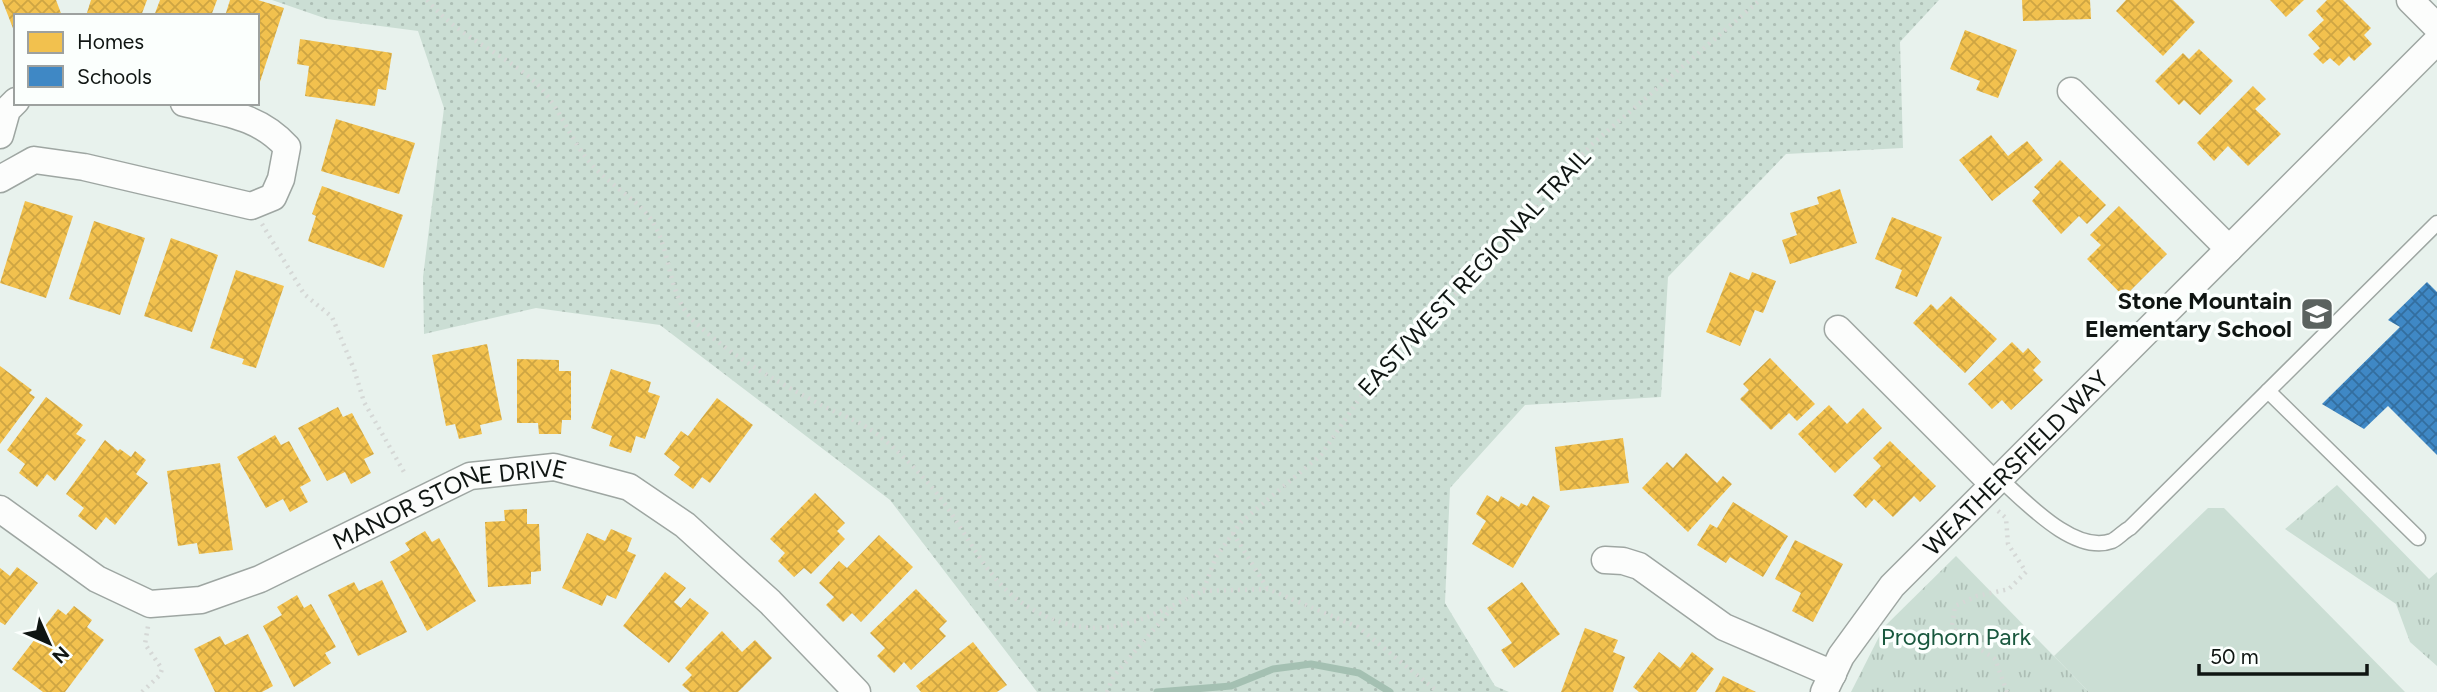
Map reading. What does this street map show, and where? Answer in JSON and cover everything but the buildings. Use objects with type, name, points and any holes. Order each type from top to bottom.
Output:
[{"type":"street","points":[[2410,0],[2437,27]]},
{"type":"street","name":"WEATHERSFIELD WAY","points":[[1828,683],[1865,618],[1892,586],[2437,41]]},
{"type":"street","points":[[2071,91],[2229,249]]},
{"type":"street","points":[[0,135],[7,110],[14,102]]},
{"type":"street","points":[[0,179],[34,160],[85,167],[251,206],[273,197],[281,179],[287,147],[270,129],[237,116],[192,105]]},
{"type":"street","points":[[1838,329],[1991,486]]},
{"type":"street","name":"MANOR STONE DRIVE","points":[[0,509],[97,579],[150,604],[201,600],[260,579],[470,477],[554,467],[629,487],[685,525],[771,602],[858,692]]},
{"type":"street","points":[[1605,560],[1639,566],[1724,627],[1828,683]]},
{"type":"lane","points":[[1991,486],[2083,542],[2112,541],[2130,527],[2437,223]]},
{"type":"lane","points":[[2268,390],[2418,538]]},
{"type":"path","points":[[427,0],[456,30],[535,82],[553,102],[587,160],[646,214],[661,236],[679,301],[694,323],[771,378],[878,434],[935,492],[978,560],[1016,598],[1038,613],[1089,630],[1123,626],[1149,619],[1203,591],[1268,589],[1358,627],[1438,692]]},
{"type":"path","name":"EAST/WEST REGIONAL TRAIL","points":[[1203,591],[1216,557],[1241,522],[1321,455],[1379,370],[1474,276],[1590,146],[1760,0]]},
{"type":"path","points":[[251,206],[304,294],[332,317],[354,369],[364,402],[404,472]]},
{"type":"path","points":[[1991,486],[2006,517],[2008,544],[2026,572],[2009,589],[1977,596],[1955,606],[1952,626],[1959,635],[1995,659],[2007,692]]},
{"type":"path","points":[[1233,533],[1268,589]]},
{"type":"path","points":[[1107,692],[1112,677],[1176,603]]},
{"type":"path","points":[[142,692],[160,675],[162,669],[145,643],[150,604]]},
{"type":"green space","points":[[272,0],[1939,0],[1900,42],[1903,148],[1786,154],[1668,277],[1661,397],[1525,405],[1450,488],[1445,603],[1495,686],[1509,692],[1037,692],[890,500],[660,325],[536,308],[424,334],[423,277],[444,108],[418,31],[327,19]]},
{"type":"green space","points":[[2337,485],[2429,579],[2437,572],[2437,666],[2410,642],[2396,604],[2285,529]]},
{"type":"green space","points":[[2208,508],[2224,508],[2405,692],[2089,692],[2054,656]]},
{"type":"green space","name":"Proghorn Park","points":[[1956,556],[2089,692],[1851,692],[1884,627]]},
{"type":"waterway","points":[[1157,692],[1231,686],[1273,669],[1311,664],[1359,673],[1390,692]]},
{"type":"place","name":"Stone Mountain Elementary School","points":[[2317,314]]}]
